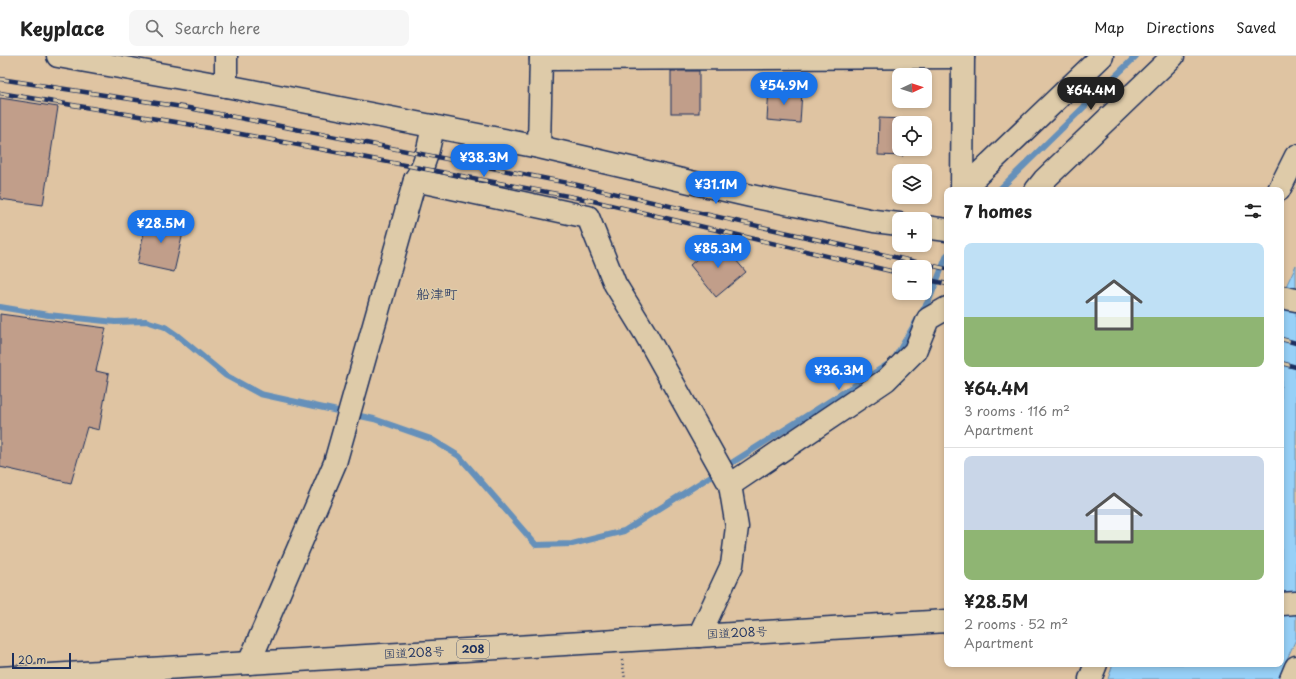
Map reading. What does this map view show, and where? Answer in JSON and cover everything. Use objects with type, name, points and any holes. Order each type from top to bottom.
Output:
[{"type":"main road","points":[[58,56],[226,86],[539,147],[751,196],[874,221],[892,223]]},
{"type":"main road","points":[[226,56],[226,86]]},
{"type":"main road","points":[[965,187],[1102,56]]},
{"type":"main road","points":[[1038,187],[1173,56]]},
{"type":"main road","points":[[539,147],[541,57],[963,57],[962,187]]},
{"type":"main road","points":[[249,663],[335,463],[415,180],[425,162],[434,126]]},
{"type":"main road","points":[[1280,187],[1296,156]]},
{"type":"main road","points":[[415,180],[588,217],[615,284],[645,333],[730,485],[737,527],[732,565],[699,636]]},
{"type":"main road","points":[[1284,298],[1296,300]]},
{"type":"main road","points":[[730,485],[886,380],[915,351],[928,319],[944,310]]},
{"type":"main road","points":[[1284,604],[1296,603]]},
{"type":"main road","name":"国道208号","points":[[0,678],[944,621]]},
{"type":"main road","points":[[1090,679],[1095,667]]},
{"type":"main road","points":[[1291,679],[1296,668]]},
{"type":"water","points":[[1296,265],[1296,639],[1284,666],[1284,291]]},
{"type":"water","points":[[1112,667],[1283,667],[1278,679],[1108,679]]},
{"type":"building","points":[[671,71],[699,71],[699,113],[671,113]]},
{"type":"building","points":[[769,88],[802,91],[800,123],[767,120]]},
{"type":"building","points":[[0,98],[58,107],[43,205],[0,199]]},
{"type":"building","points":[[879,118],[892,119],[892,156],[878,155]]},
{"type":"building","points":[[148,215],[185,224],[174,272],[137,264]]},
{"type":"building","points":[[719,240],[746,272],[716,297],[690,265]]},
{"type":"building","points":[[0,314],[106,328],[96,371],[109,374],[99,430],[87,427],[71,483],[0,467]]},
{"type":"waterway","points":[[1002,187],[1136,56]]},
{"type":"waterway","points":[[0,307],[48,315],[115,322],[146,321],[165,327],[225,375],[260,394],[374,419],[431,439],[459,456],[536,545],[572,544],[624,531],[893,361],[930,298],[944,263]]},
{"type":"railway","points":[[0,79],[189,108],[573,184],[944,268]]},
{"type":"railway","points":[[0,93],[193,125],[589,200],[892,271]]},
{"type":"railway","points":[[932,281],[944,283]]},
{"type":"railway","points":[[1284,340],[1296,343]]},
{"type":"railway","points":[[1284,364],[1296,367]]},
{"type":"district","name":"船津町","points":[[437,294]]}]
